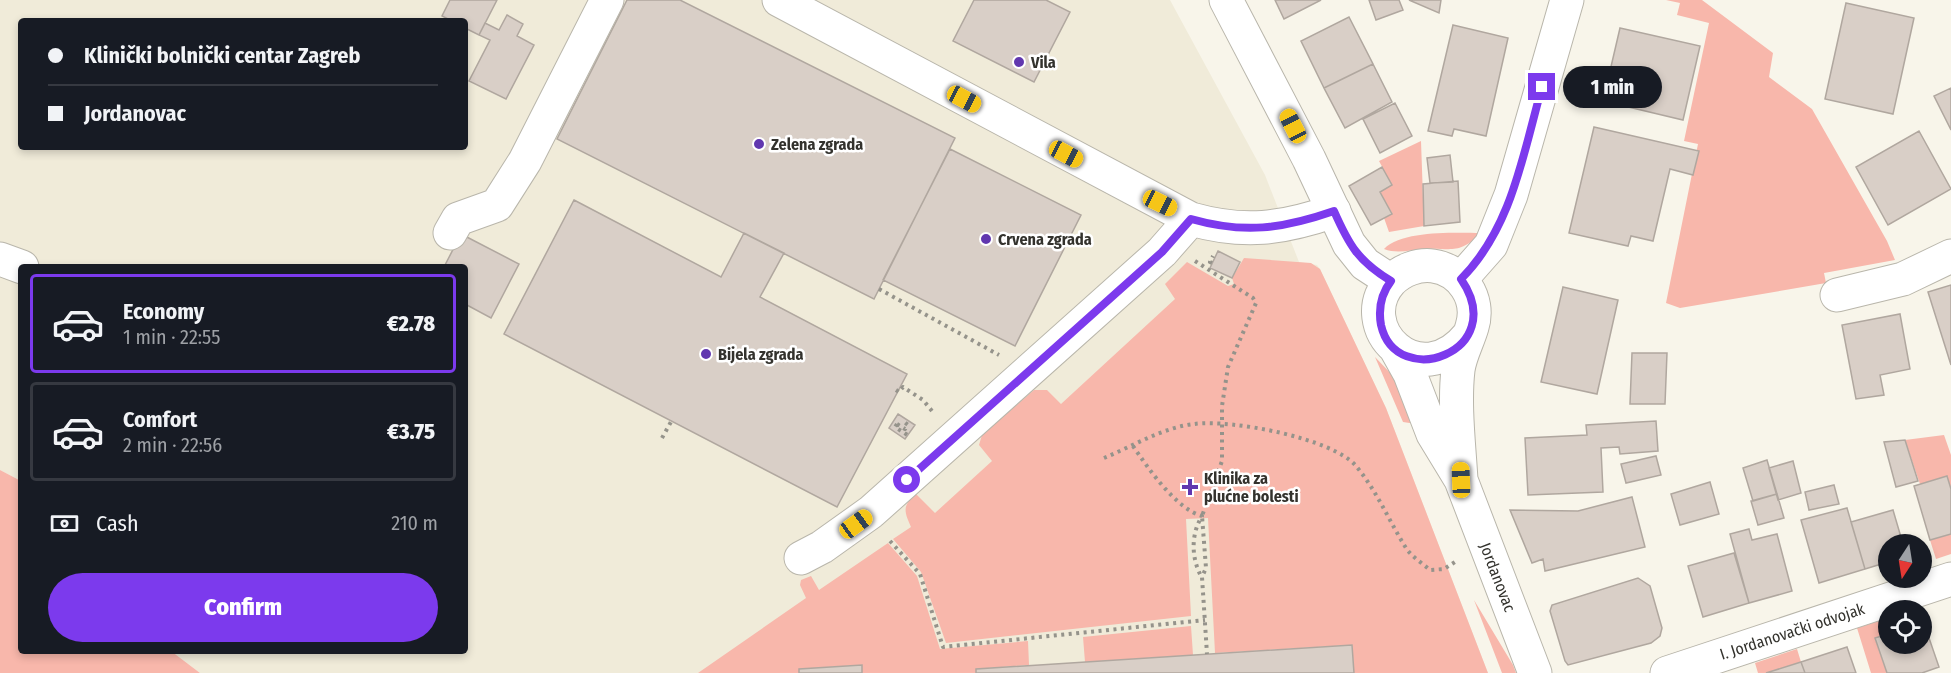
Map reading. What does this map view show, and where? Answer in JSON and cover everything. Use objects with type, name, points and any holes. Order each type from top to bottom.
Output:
[{"type":"main road","points":[[450,232],[458,219],[497,206],[525,161],[607,0]]},
{"type":"main road","points":[[779,0],[827,11],[1191,219],[1211,225],[1265,229],[1292,225],[1334,211]]},
{"type":"main road","points":[[1226,0],[1356,255],[1391,281]]},
{"type":"main road","points":[[1461,279],[1491,245],[1511,195],[1567,0]]},
{"type":"main road","points":[[801,558],[822,547],[871,512],[1162,252],[1191,219]]},
{"type":"main road","points":[[1837,295],[1895,282],[1951,256]]},
{"type":"main road","points":[[0,259],[18,266]]},
{"type":"main road","points":[[1429,265],[1442,267],[1461,279],[1474,304],[1474,319],[1458,371],[1461,480],[1433,434],[1410,374],[1382,329],[1379,314],[1381,298],[1391,281],[1413,267],[1429,265]]},
{"type":"main road","points":[[1396,349],[1416,359],[1432,360],[1446,356],[1460,347],[1469,335]]},
{"type":"main road","name":"Jordanovac","points":[[1461,480],[1535,673]]},
{"type":"main road","name":"I. Jordanovački odvojak","points":[[1667,673],[1951,579]]},
{"type":"path","points":[[1195,261],[1253,298],[1256,303],[1228,367],[1222,406],[1220,472],[1202,516],[1193,531],[1196,567],[1202,577]]},
{"type":"path","points":[[879,289],[1008,360]]},
{"type":"path","points":[[896,390],[900,392],[903,387],[923,400],[932,410],[933,417]]},
{"type":"path","points":[[662,438],[672,420]]},
{"type":"path","points":[[902,420],[908,425],[905,429],[897,424],[895,427],[908,435]]},
{"type":"path","points":[[1104,458],[1163,433],[1195,423],[1276,432],[1320,443],[1355,464],[1386,509],[1407,550],[1430,570],[1444,569],[1455,561]]},
{"type":"path","points":[[1133,446],[1149,470],[1179,502],[1190,513],[1202,516]]},
{"type":"path","points":[[1202,516],[1206,568],[1202,577],[1207,654]]},
{"type":"path","points":[[890,541],[920,574],[943,647],[1204,620]]},
{"type":"shaded area","points":[[0,0],[1170,0],[1265,175],[1299,262],[1317,265],[1320,269],[1386,408],[1488,673],[200,673],[175,654],[468,654],[468,264],[18,264],[18,479],[0,470]]},
{"type":"shaded area","points":[[1666,0],[1702,0],[1773,53],[1769,77],[1812,109],[1887,241],[1895,260],[1824,273],[1826,283],[1680,308],[1666,303],[1698,144],[1684,141],[1709,23],[1677,15],[1680,3]]},
{"type":"shaded area","points":[[1421,141],[1424,226],[1389,232],[1384,218],[1392,213],[1380,192],[1392,185],[1379,161]]},
{"type":"shaded area","points":[[1481,233],[1466,245],[1454,249],[1399,251],[1384,249],[1404,238],[1416,236]]},
{"type":"shaded area","name":"Klinika za plućne bolesti","points":[[1244,258],[1311,263],[1320,269],[1386,408],[1488,673],[1354,673],[1352,645],[1215,653],[1208,518],[1186,519],[1191,616],[946,643],[921,572],[893,539],[911,527],[906,513],[908,502],[916,494],[935,513],[992,461],[979,445],[982,435],[1034,390],[1047,390],[1061,404],[1175,299],[1165,284],[1187,262],[1228,286],[1234,284],[1232,278]]},
{"type":"shaded area","points":[[1375,357],[1397,380],[1416,424],[1403,422]]},
{"type":"shaded area","points":[[1944,435],[1951,455],[1951,489],[1947,476],[1920,484],[1905,440]]},
{"type":"shaded area","points":[[0,470],[18,479],[18,654],[175,654],[200,673],[0,673]]},
{"type":"shaded area","points":[[1951,534],[1951,554],[1936,559],[1932,539]]},
{"type":"shaded area","points":[[888,543],[917,576],[940,649],[1028,641],[1029,665],[976,669],[976,673],[862,673],[861,665],[799,669],[799,673],[698,673],[806,598],[800,585],[801,580],[811,576],[819,590]]},
{"type":"shaded area","points":[[1474,600],[1513,665],[1516,673],[1502,673]]},
{"type":"shaded area","points":[[1878,621],[1878,638],[1875,639],[1878,654],[1880,654],[1887,673],[1871,673],[1857,628]]},
{"type":"shaded area","points":[[1191,626],[1193,655],[1085,662],[1083,637]]},
{"type":"shaded area","points":[[1797,649],[1801,662],[1766,673],[1758,673],[1755,663]]},
{"type":"building","points":[[450,0],[497,0],[479,35],[468,30],[468,18],[442,16]]},
{"type":"building","name":"Zelena zgrada","points":[[627,0],[680,0],[955,138],[874,299],[557,139]]},
{"type":"building","name":"Vila","points":[[974,0],[1046,0],[1070,12],[1034,82],[953,41]]},
{"type":"building","points":[[1275,0],[1321,0],[1284,19]]},
{"type":"building","points":[[1369,0],[1399,0],[1403,10],[1376,20]]},
{"type":"building","points":[[1409,0],[1441,0],[1439,13]]},
{"type":"building","points":[[1846,3],[1914,18],[1893,114],[1825,99]]},
{"type":"building","points":[[507,15],[523,24],[517,36],[534,45],[506,99],[469,81],[490,40],[479,35],[485,23],[499,30]]},
{"type":"building","points":[[1349,17],[1373,64],[1324,88],[1301,41]]},
{"type":"building","points":[[1453,25],[1508,38],[1486,136],[1454,129],[1452,136],[1428,131]]},
{"type":"building","points":[[1620,28],[1700,46],[1683,120],[1603,101]]},
{"type":"building","points":[[1373,64],[1392,102],[1345,128],[1324,88]]},
{"type":"building","points":[[1951,88],[1951,130],[1934,96]]},
{"type":"building","points":[[1395,103],[1412,136],[1380,153],[1363,119]]},
{"type":"building","points":[[1594,127],[1699,151],[1693,175],[1670,169],[1653,241],[1631,236],[1628,246],[1569,233]]},
{"type":"building","points":[[1919,131],[1951,189],[1888,225],[1856,167]]},
{"type":"building","name":"Crvena zgrada","points":[[950,149],[1081,215],[1015,346],[883,280]]},
{"type":"building","points":[[1450,155],[1453,182],[1430,183],[1427,158]]},
{"type":"building","points":[[1382,167],[1392,185],[1380,192],[1392,214],[1371,225],[1349,186]]},
{"type":"building","points":[[1458,181],[1460,222],[1424,226],[1423,184]]},
{"type":"building","name":"Bijela zgrada","points":[[574,200],[721,277],[744,233],[784,253],[760,297],[907,374],[837,507],[504,334]]},
{"type":"building","points":[[461,234],[519,264],[491,318],[468,306],[468,264],[446,264]]},
{"type":"building","points":[[1218,251],[1240,262],[1232,278],[1210,268]]},
{"type":"building","points":[[1951,285],[1951,365],[1928,292]]},
{"type":"building","points":[[1563,287],[1618,300],[1597,394],[1541,382]]},
{"type":"building","points":[[1900,314],[1910,369],[1880,375],[1884,395],[1856,399],[1842,325]]},
{"type":"building","points":[[1632,353],[1667,353],[1665,404],[1630,404]]},
{"type":"building","points":[[898,414],[915,425],[905,439],[889,428]]},
{"type":"building","points":[[1656,421],[1658,451],[1620,454],[1619,447],[1601,448],[1603,492],[1528,495],[1525,438],[1587,435],[1586,425]]},
{"type":"building","points":[[1905,440],[1918,481],[1896,487],[1884,442]]},
{"type":"building","points":[[1656,456],[1661,475],[1626,483],[1621,464]]},
{"type":"building","points":[[1767,460],[1777,494],[1753,501],[1743,468]]},
{"type":"building","points":[[1793,461],[1801,493],[1778,500],[1769,468]]},
{"type":"building","points":[[1947,476],[1951,489],[1951,534],[1932,539],[1932,534],[1928,534],[1914,486]]},
{"type":"building","points":[[1710,482],[1719,514],[1680,525],[1671,494]]},
{"type":"building","points":[[1834,485],[1839,504],[1809,510],[1805,492]]},
{"type":"building","points":[[1777,494],[1784,518],[1758,525],[1751,501]]},
{"type":"building","points":[[1632,497],[1645,547],[1545,571],[1543,559],[1532,563],[1510,510],[1578,511]]},
{"type":"building","points":[[1847,508],[1865,569],[1819,583],[1801,520]]},
{"type":"building","points":[[1893,510],[1900,534],[1878,534],[1878,565],[1865,569],[1851,522]]},
{"type":"building","points":[[1749,529],[1752,540],[1777,534],[1792,591],[1749,603],[1730,534]]},
{"type":"building","points":[[1734,553],[1749,603],[1703,617],[1688,566]]},
{"type":"building","points":[[1638,578],[1650,586],[1662,628],[1660,636],[1651,643],[1568,665],[1550,611],[1552,605]]},
{"type":"building","points":[[1352,645],[1354,673],[976,673],[976,669]]},
{"type":"building","points":[[1847,647],[1856,673],[1805,673],[1801,662]]},
{"type":"building","points":[[1932,647],[1939,667],[1922,673],[1887,673],[1880,654],[1932,654]]},
{"type":"building","points":[[1801,662],[1805,673],[1766,673]]},
{"type":"building","points":[[862,665],[862,673],[799,673],[799,669]]},
{"type":"place","name":"Vila","points":[[1019,62]]},
{"type":"place","name":"Zelena zgrada","points":[[759,144]]},
{"type":"place","name":"Crvena zgrada","points":[[986,239]]},
{"type":"place","name":"Bijela zgrada","points":[[706,354]]},
{"type":"place","name":"Klinika za plućne bolesti","points":[[1190,487]]},
{"type":"route","points":[[907,480],[1162,252],[1191,219],[1211,225],[1265,229],[1282,227],[1334,211],[1356,255],[1365,264],[1391,281],[1381,298],[1379,314],[1382,329],[1388,341],[1396,349],[1416,359],[1432,360],[1446,356],[1460,347],[1472,327],[1474,304],[1461,279],[1484,254],[1496,234],[1511,195],[1542,87]]}]
